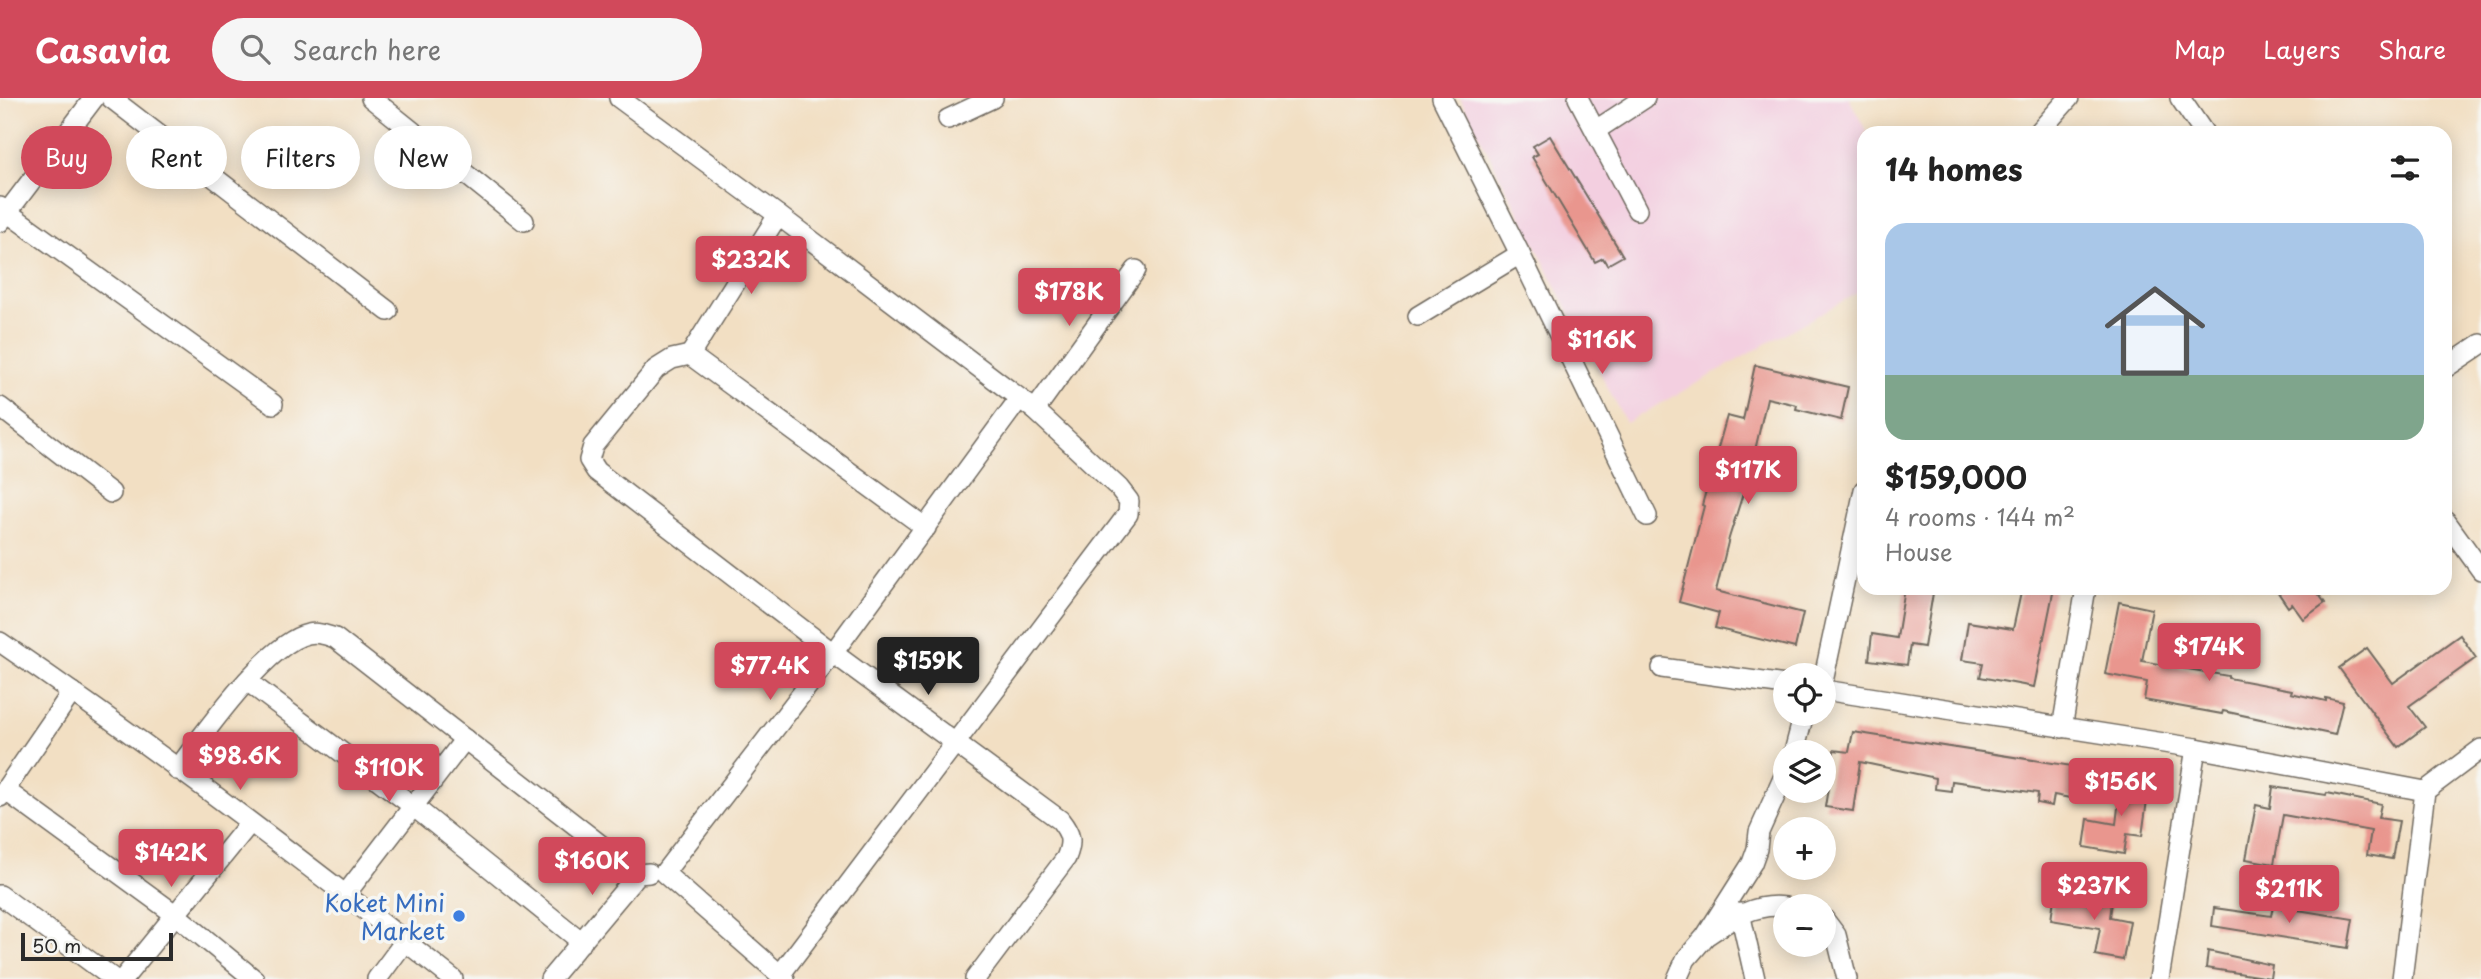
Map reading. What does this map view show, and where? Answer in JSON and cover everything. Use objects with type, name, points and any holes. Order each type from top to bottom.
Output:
[{"type":"street","points":[[94,98],[2,214],[273,404]]},
{"type":"street","points":[[111,98],[388,311]]},
{"type":"street","points":[[371,98],[524,221]]},
{"type":"street","points":[[948,119],[993,98]]},
{"type":"street","points":[[1441,98],[1647,516]]},
{"type":"street","points":[[1578,98],[1637,210]]},
{"type":"street","points":[[1596,130],[1645,98]]},
{"type":"street","points":[[2044,126],[2069,98]]},
{"type":"street","points":[[2180,98],[2199,126]]},
{"type":"street","points":[[177,770],[220,711],[247,681],[288,643],[305,634],[318,633],[335,638],[638,874],[664,873],[782,977],[1128,514],[1129,501],[1119,488],[1027,405],[630,101]]},
{"type":"street","points":[[778,215],[690,355],[672,359],[656,369],[593,446],[589,460],[596,471],[833,653],[1060,820],[1071,834],[1072,844],[1066,858],[975,979]]},
{"type":"street","points":[[1418,316],[1520,254]]},
{"type":"street","points":[[664,873],[926,528],[1136,270]]},
{"type":"street","points":[[2452,363],[2481,344]]},
{"type":"street","points":[[690,355],[926,528]]},
{"type":"street","points":[[0,407],[111,493]]},
{"type":"street","points":[[1827,663],[1857,523]]},
{"type":"street","points":[[2452,530],[2481,570]]},
{"type":"street","points":[[2062,727],[2085,595]]},
{"type":"street","points":[[0,642],[177,770],[453,979]]},
{"type":"street","points":[[1662,668],[1773,683]]},
{"type":"street","points":[[247,681],[413,806],[582,942]]},
{"type":"street","points":[[72,692],[2,793],[176,915],[254,979]]},
{"type":"street","points":[[1836,692],[2196,748],[2425,791]]},
{"type":"street","points":[[345,895],[466,739]]},
{"type":"street","points":[[2159,979],[2196,748]]},
{"type":"street","points":[[2402,979],[2425,791],[2481,749]]},
{"type":"street","points":[[1676,979],[1686,958],[1705,937],[1752,863],[1759,832],[1773,801]]},
{"type":"street","points":[[123,979],[249,824]]},
{"type":"street","points":[[550,979],[638,874]]},
{"type":"street","points":[[0,895],[114,979]]},
{"type":"street","points":[[1705,937],[1740,913],[1773,905]]},
{"type":"street","points":[[1740,913],[1755,979]]},
{"type":"street","points":[[1836,935],[1847,979]]},
{"type":"street","points":[[377,979],[405,941]]},
{"type":"shaded area","points":[[1460,98],[1849,98],[1863,126],[1857,126],[1857,293],[1626,423]]},
{"type":"building","points":[[1550,136],[1623,256],[1607,265],[1603,258],[1595,262],[1532,157],[1538,154],[1533,146]]},
{"type":"building","points":[[1755,365],[1848,387],[1841,420],[1796,409],[1797,405],[1767,398],[1751,468],[1716,591],[1803,613],[1795,648],[1715,628],[1719,613],[1679,602],[1727,416],[1743,420]]},
{"type":"building","points":[[1904,595],[1933,595],[1924,647],[1910,645],[1907,665],[1869,660],[1872,634],[1897,638]]},
{"type":"building","points":[[2020,595],[2053,595],[2034,687],[1980,677],[1983,663],[1962,660],[1968,622],[2013,629]]},
{"type":"building","points":[[2280,595],[2319,595],[2325,603],[2303,619],[2292,604],[2288,607]]},
{"type":"building","points":[[2119,602],[2152,609],[2142,661],[2228,676],[2292,690],[2291,693],[2326,701],[2326,698],[2343,702],[2335,735],[2223,711],[2222,714],[2144,700],[2147,682],[2105,674]]},
{"type":"building","points":[[2460,635],[2476,658],[2409,706],[2425,727],[2398,747],[2339,668],[2367,648],[2393,683]]},
{"type":"building","points":[[1853,732],[2091,769],[2086,801],[2054,795],[2052,806],[2037,803],[2038,793],[1952,781],[1951,791],[1935,789],[1936,778],[1860,762],[1853,811],[1825,807],[1826,803],[1836,803],[1836,750],[1849,752]]},
{"type":"building","points":[[2122,775],[2150,779],[2142,836],[2127,834],[2124,854],[2084,847],[2088,819],[2116,824]]},
{"type":"building","points":[[2273,787],[2327,793],[2381,804],[2378,818],[2399,821],[2392,859],[2367,855],[2371,831],[2283,815],[2274,864],[2246,859],[2256,805],[2270,808]]},
{"type":"building","points":[[2055,892],[2112,902],[2110,917],[2130,921],[2123,960],[2095,955],[2100,928],[2051,920]]},
{"type":"building","points":[[2273,906],[2353,919],[2348,948],[2212,926],[2214,908],[2271,916]]},
{"type":"building","points":[[2208,951],[2272,965],[2270,978],[2206,968]]},
{"type":"place","name":"Koket Mini Market","points":[[459,916]]}]
